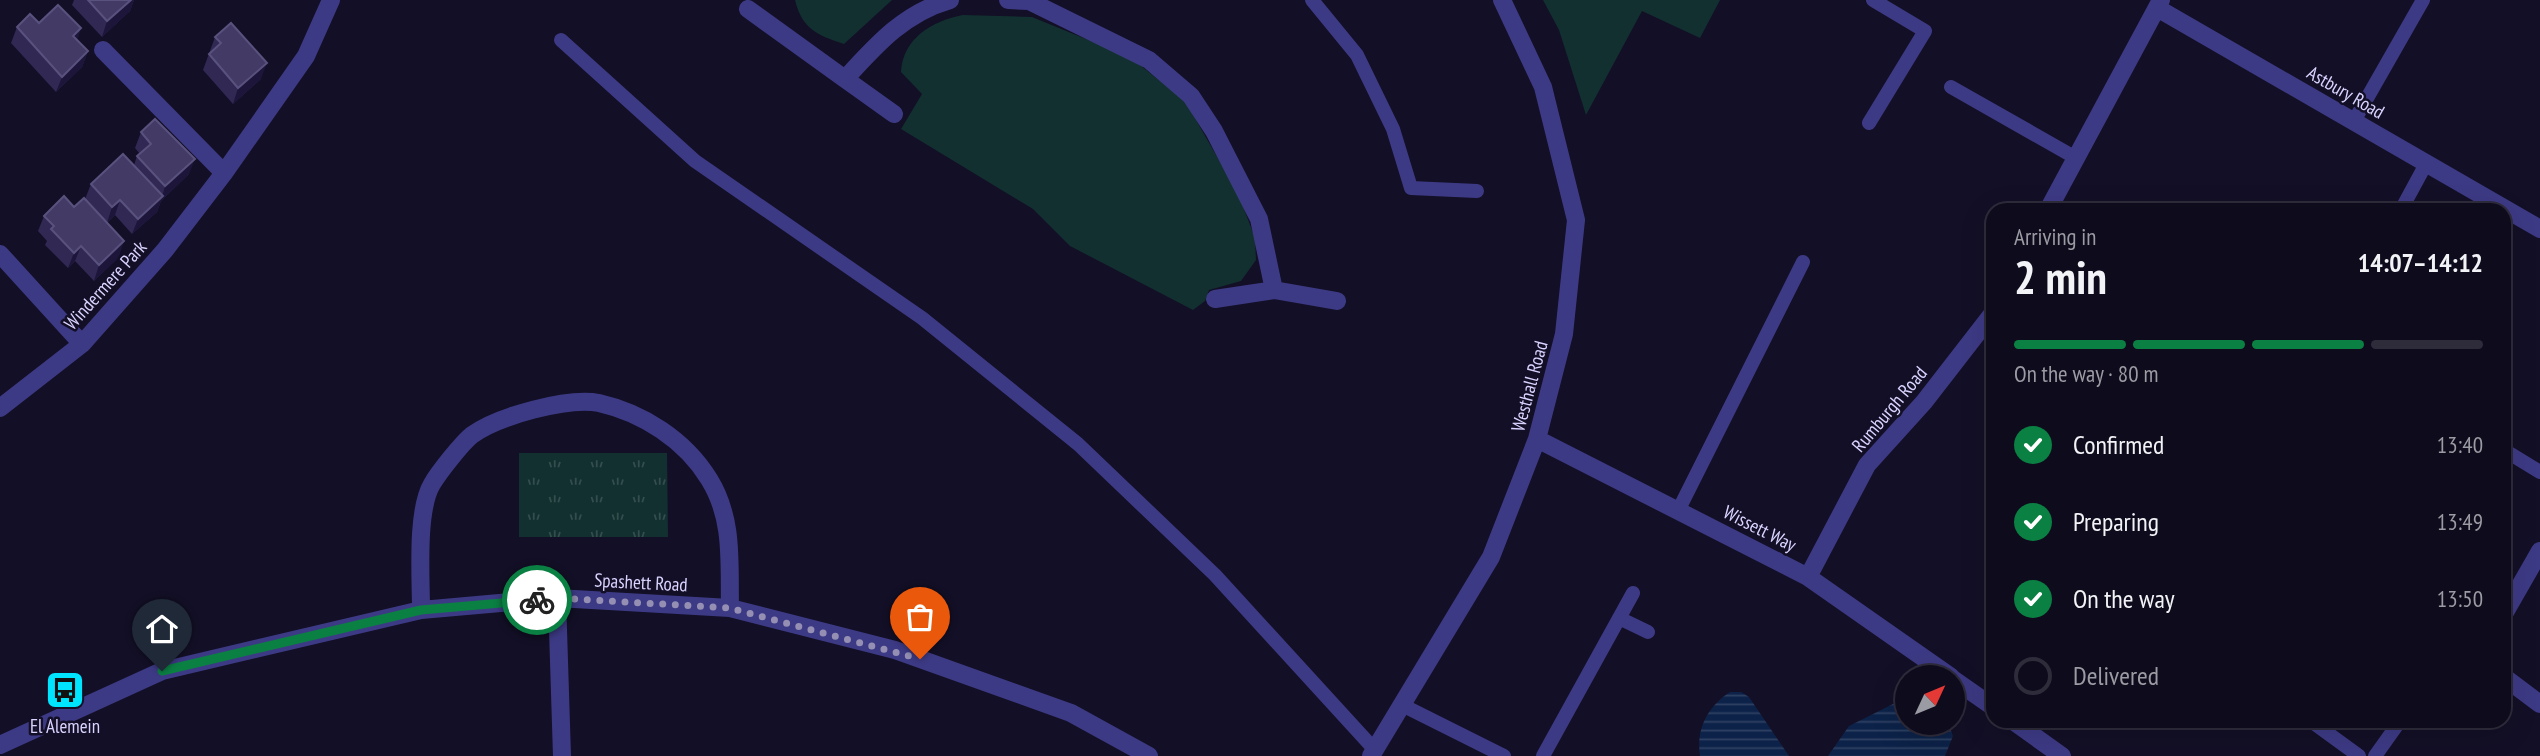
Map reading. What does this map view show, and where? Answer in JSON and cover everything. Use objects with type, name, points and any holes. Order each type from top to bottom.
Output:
[{"type":"street","name":"Windermere Park","points":[[0,408],[82,344],[165,250],[224,173],[306,56],[331,0]]},
{"type":"street","points":[[845,79],[891,29],[931,6],[950,0]]},
{"type":"street","points":[[1009,0],[1029,1],[1149,60],[1191,96],[1214,131],[1259,219],[1274,290]]},
{"type":"street","name":"Westhall Road","points":[[1373,753],[1491,557],[1537,439],[1564,334],[1576,220],[1543,87],[1502,0]]},
{"type":"street","points":[[2052,203],[2159,4]]},
{"type":"street","name":"Astbury Road","points":[[2159,4],[2427,162],[2485,203]]},
{"type":"street","points":[[748,9],[894,114]]},
{"type":"street","points":[[103,50],[224,173]]},
{"type":"street","name":"Astbury Road","points":[[2511,221],[2540,229]]},
{"type":"street","points":[[0,254],[82,344]]},
{"type":"street","points":[[1215,299],[1274,290],[1337,301]]},
{"type":"street","name":"Rumburgh Road","points":[[1808,577],[1867,465],[1924,402],[1986,325]]},
{"type":"street","points":[[421,610],[421,538],[431,486],[472,435],[532,408],[596,402],[639,416],[684,446],[710,480],[729,527],[730,608]]},
{"type":"street","name":"Wissett Way","points":[[1537,439],[1808,577],[1933,665]]},
{"type":"street","points":[[2511,602],[2540,551]]},
{"type":"street","points":[[557,598],[562,756]]},
{"type":"street","name":"Spashett Road","points":[[0,745],[162,671],[421,610],[557,598],[730,608],[895,650],[1071,713],[1149,756]]},
{"type":"street","points":[[2511,682],[2540,704]]},
{"type":"street","name":"Wissett Way","points":[[1965,687],[1986,702]]},
{"type":"street","points":[[2022,728],[2062,756]]},
{"type":"lane","points":[[1312,0],[1357,55],[1393,129],[1411,188],[1478,191]]},
{"type":"lane","points":[[1869,123],[1925,31],[1872,0]]},
{"type":"lane","points":[[2354,121],[2423,0]]},
{"type":"lane","points":[[561,40],[695,161],[922,318],[1078,444],[1215,575],[1373,753]]},
{"type":"lane","points":[[1951,87],[2076,158]]},
{"type":"lane","points":[[2404,203],[2427,162]]},
{"type":"lane","points":[[1678,510],[1803,262]]},
{"type":"lane","points":[[2511,454],[2540,472]]},
{"type":"lane","points":[[1543,756],[1633,593]]},
{"type":"lane","points":[[1619,618],[1648,632]]},
{"type":"lane","points":[[1402,705],[1504,756]]},
{"type":"lane","points":[[2321,728],[2359,756]]},
{"type":"lane","points":[[2375,756],[2395,728]]},
{"type":"green space","points":[[795,0],[892,0],[844,44],[812,30],[802,18]]},
{"type":"green space","points":[[1543,0],[1720,0],[1700,38],[1642,11],[1586,115],[1559,30]]},
{"type":"green space","points":[[963,15],[1032,17],[1130,57],[1185,101],[1238,193],[1255,238],[1256,260],[1241,281],[1209,290],[1205,301],[1193,310],[1070,246],[1033,209],[901,129],[922,94],[901,72],[907,50],[921,33],[930,27]]},
{"type":"green space","points":[[519,453],[667,453],[668,537],[519,537]]},
{"type":"water","points":[[1730,692],[1741,692],[1749,697],[1789,756],[1700,756],[1700,737],[1705,720],[1715,705]]},
{"type":"water","points":[[1895,704],[1895,735],[1953,736],[1945,756],[1828,756],[1849,726]]},
{"type":"building","points":[[88,0],[131,0],[107,21]]},
{"type":"building","points":[[58,5],[81,28],[73,36],[88,51],[62,77],[17,27],[30,14],[39,23]]},
{"type":"building","points":[[231,23],[267,63],[238,88],[209,54],[221,43],[215,37]]},
{"type":"building","points":[[155,119],[195,159],[165,186],[137,156],[151,144],[141,132]]},
{"type":"building","points":[[123,154],[163,196],[138,219],[120,200],[112,207],[91,184]]},
{"type":"building","points":[[64,196],[74,207],[84,198],[124,241],[99,265],[81,246],[74,253],[51,229],[54,226],[44,216]]},
{"type":"way so far","points":[[537,600],[557,598],[730,608],[895,650],[920,659]]},
{"type":"place","name":"El Alemein","points":[[65,690]]},
{"type":"route","points":[[162,671],[421,610],[537,600]]}]
